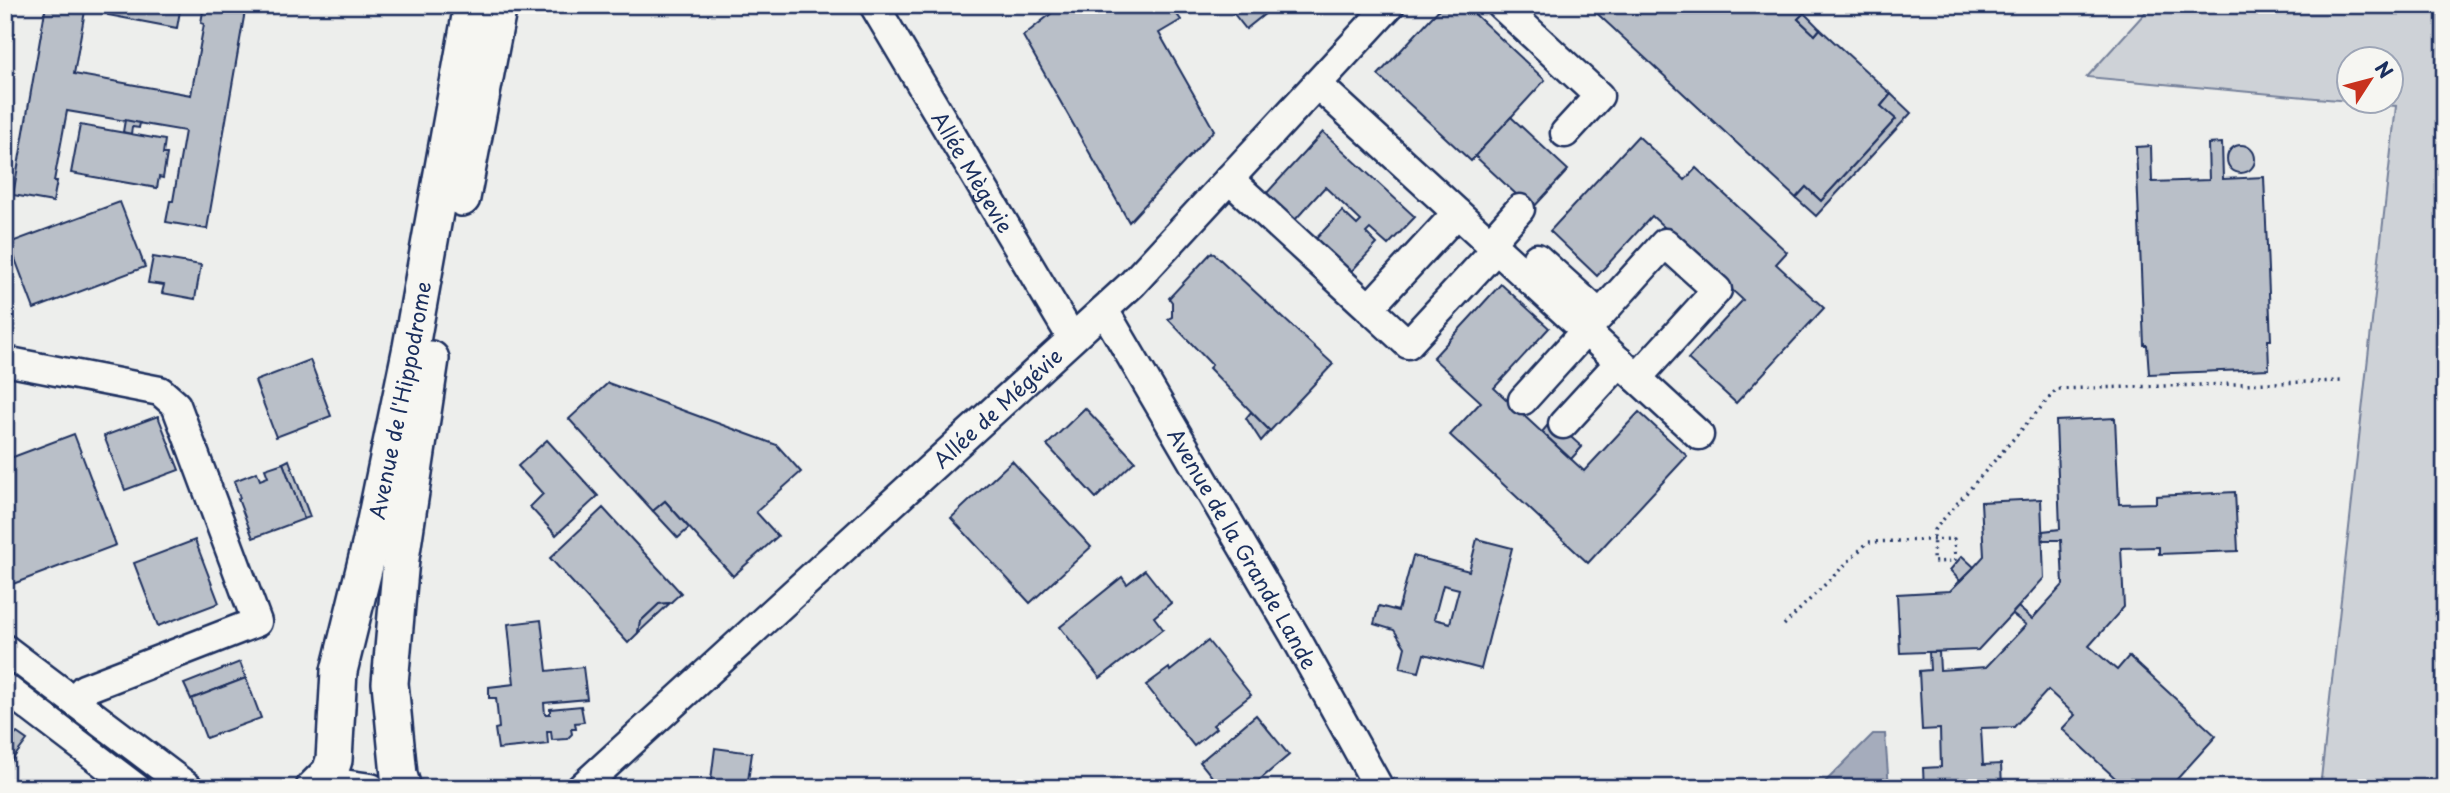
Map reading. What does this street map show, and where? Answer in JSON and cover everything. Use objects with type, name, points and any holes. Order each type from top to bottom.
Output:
[{"type":"main road","name":"Avenue de l'Hippodrome","points":[[314,788],[330,772],[334,760],[339,671],[370,545],[411,347],[472,5]]},
{"type":"main road","name":"Avenue de l'Hippodrome","points":[[403,788],[399,775],[390,683],[401,559],[432,355],[499,5]]},
{"type":"street","name":"Allée Mègevie","points":[[874,5],[1072,338]]},
{"type":"street","name":"Allée de Mégévie","points":[[581,788],[1132,284],[1390,5]]},
{"type":"street","points":[[1501,5],[1599,96],[1565,133]]},
{"type":"street","points":[[1317,84],[1493,246],[1593,323]]},
{"type":"street","points":[[1229,179],[1408,344],[1493,246],[1520,209]]},
{"type":"street","points":[[1369,308],[1457,213]]},
{"type":"street","points":[[1523,400],[1665,243],[1717,290],[1629,370],[1563,424]]},
{"type":"street","points":[[1537,258],[1629,370],[1699,435]]},
{"type":"street","name":"Avenue de la Grande Lande","points":[[1104,310],[1295,636],[1380,788]]},
{"type":"street","points":[[5,361],[160,391],[169,397],[176,405],[257,622],[83,689],[74,701]]},
{"type":"street","points":[[5,649],[189,788]]},
{"type":"street","points":[[5,688],[136,788]]},
{"type":"street","points":[[323,788],[343,784],[371,788]]},
{"type":"path","points":[[1784,625],[1868,542],[1932,540],[1954,539],[1955,561],[1933,562],[1932,540],[1934,530],[2057,389],[2345,381]]},
{"type":"shaded area","points":[[2152,5],[2445,5],[2445,788],[2320,788],[2395,116],[2404,116],[2404,46],[2334,46],[2334,100],[2087,77]]},
{"type":"water","points":[[1873,734],[1885,734],[1889,788],[1819,788]]},
{"type":"building","points":[[46,5],[86,5],[74,74],[191,95],[204,24],[201,23],[204,5],[245,11],[207,229],[166,222],[170,201],[173,201],[185,131],[67,111],[54,181],[57,181],[53,202],[13,195]]},
{"type":"building","points":[[110,5],[181,5],[177,28],[108,15]]},
{"type":"building","points":[[1062,5],[1170,5],[1181,20],[1159,33],[1214,130],[1129,222],[1023,36]]},
{"type":"building","points":[[1227,5],[1276,5],[1246,29]]},
{"type":"building","points":[[1443,5],[1465,5],[1545,80],[1471,161],[1378,75]]},
{"type":"building","points":[[1588,5],[1795,5],[1804,13],[1798,19],[1815,35],[1820,29],[1891,94],[1881,106],[1896,119],[1821,201],[1806,187],[1796,198]]},
{"type":"building","points":[[1804,13],[1820,29],[1815,35],[1798,19]]},
{"type":"building","points":[[1891,94],[1911,113],[1816,216],[1796,198],[1806,187],[1821,201],[1896,119],[1881,106]]},
{"type":"building","points":[[1511,117],[1568,170],[1532,209],[1475,156]]},
{"type":"building","points":[[125,120],[140,123],[139,128],[132,127],[131,134],[123,132]]},
{"type":"building","points":[[80,125],[165,140],[163,154],[167,154],[163,178],[159,177],[157,188],[71,173]]},
{"type":"building","points":[[1323,132],[1415,217],[1388,245],[1370,229],[1366,233],[1377,244],[1346,277],[1311,244],[1342,211],[1357,225],[1361,221],[1325,187],[1294,221],[1265,195]]},
{"type":"building","points":[[1638,136],[1685,180],[1696,168],[1787,252],[1776,264],[1824,308],[1736,403],[1688,359],[1743,300],[1652,216],[1597,276],[1550,231]]},
{"type":"building","points":[[2222,143],[2223,179],[2264,177],[2271,340],[2268,340],[2269,369],[2149,374],[2147,345],[2144,345],[2136,147],[2151,146],[2152,182],[2209,180],[2208,144]]},
{"type":"building","points":[[2241,145],[2251,149],[2255,159],[2251,169],[2241,173],[2231,169],[2227,159],[2231,149]]},
{"type":"building","points":[[120,202],[145,267],[34,309],[9,243]]},
{"type":"building","points":[[1212,252],[1333,364],[1270,431],[1209,368],[1212,365],[1168,319],[1172,317],[1172,302],[1169,298]]},
{"type":"building","points":[[153,257],[201,265],[195,299],[162,293],[164,285],[148,283]]},
{"type":"building","points":[[1501,284],[1549,328],[1494,388],[1584,471],[1639,412],[1687,456],[1588,563],[1450,435],[1481,402],[1433,358]]},
{"type":"building","points":[[310,360],[331,416],[276,437],[255,381]]},
{"type":"building","points":[[608,383],[777,445],[801,472],[756,512],[778,536],[733,576],[665,501],[653,511],[569,419]]},
{"type":"building","points":[[1085,408],[1135,461],[1096,498],[1047,445]]},
{"type":"building","points":[[1251,412],[1270,431],[1261,441],[1246,418]]},
{"type":"building","points":[[158,416],[179,470],[125,490],[104,436]]},
{"type":"building","points":[[2115,418],[2119,504],[2156,503],[2156,496],[2235,492],[2238,551],[2159,554],[2159,547],[2121,548],[2124,607],[2089,646],[2117,670],[2129,656],[2216,736],[2169,788],[2126,788],[2062,729],[2075,715],[2048,690],[2014,727],[1981,728],[1983,765],[2001,764],[2002,788],[1924,788],[1923,768],[1941,767],[1940,729],[1922,730],[1919,671],[1930,670],[1929,652],[1939,652],[1940,670],[1986,667],[2026,625],[2012,614],[2018,607],[2032,619],[2063,585],[2061,540],[2042,540],[2043,531],[2060,529],[2056,421]]},
{"type":"building","points":[[1552,420],[1582,447],[1571,459],[1542,432]]},
{"type":"building","points":[[74,434],[116,545],[5,587],[5,460]]},
{"type":"building","points":[[547,440],[598,496],[556,535],[530,507],[543,494],[518,466]]},
{"type":"building","points":[[289,460],[310,517],[304,519],[283,463]]},
{"type":"building","points":[[1012,461],[1091,547],[1030,603],[951,518]]},
{"type":"building","points":[[283,463],[304,519],[253,538],[234,481],[257,472],[260,480],[268,477],[265,469]]},
{"type":"building","points":[[2041,499],[2044,578],[2018,607],[1978,650],[1900,653],[1897,594],[1950,591],[1974,567],[1984,556],[1981,502]]},
{"type":"building","points":[[665,501],[689,528],[678,538],[653,511]]},
{"type":"building","points":[[603,508],[681,593],[670,603],[659,604],[640,622],[638,633],[628,643],[550,558]]},
{"type":"building","points":[[1477,539],[1512,548],[1481,669],[1424,654],[1419,672],[1400,668],[1405,647],[1394,630],[1374,624],[1379,606],[1398,611],[1413,556],[1469,571]],"holes":[[[1443,585],[1459,589],[1450,623],[1434,619]]]},
{"type":"building","points":[[195,540],[219,603],[158,626],[134,563]]},
{"type":"building","points":[[1962,556],[1974,567],[1960,581],[1950,570]]},
{"type":"building","points":[[1145,570],[1171,603],[1154,617],[1163,629],[1100,678],[1060,627],[1122,577],[1127,584]]},
{"type":"building","points":[[670,603],[638,633],[640,622],[659,604]]},
{"type":"building","points":[[541,620],[547,671],[583,667],[587,699],[544,703],[545,714],[550,714],[550,709],[581,706],[584,722],[575,723],[576,729],[571,729],[572,734],[567,739],[552,740],[551,731],[547,731],[548,744],[498,749],[495,729],[499,728],[496,698],[489,698],[489,687],[514,684],[508,624]]},
{"type":"building","points":[[1208,641],[1251,695],[1213,725],[1216,728],[1194,746],[1146,685],[1169,668],[1170,671]]},
{"type":"building","points":[[240,662],[246,678],[191,699],[184,684]]},
{"type":"building","points":[[246,678],[261,718],[206,738],[191,699]]},
{"type":"building","points":[[1256,715],[1289,755],[1250,788],[1221,788],[1200,762]]},
{"type":"building","points":[[5,730],[14,736],[17,733],[27,740],[5,769]]},
{"type":"building","points":[[715,748],[752,753],[747,788],[710,788]]}]
